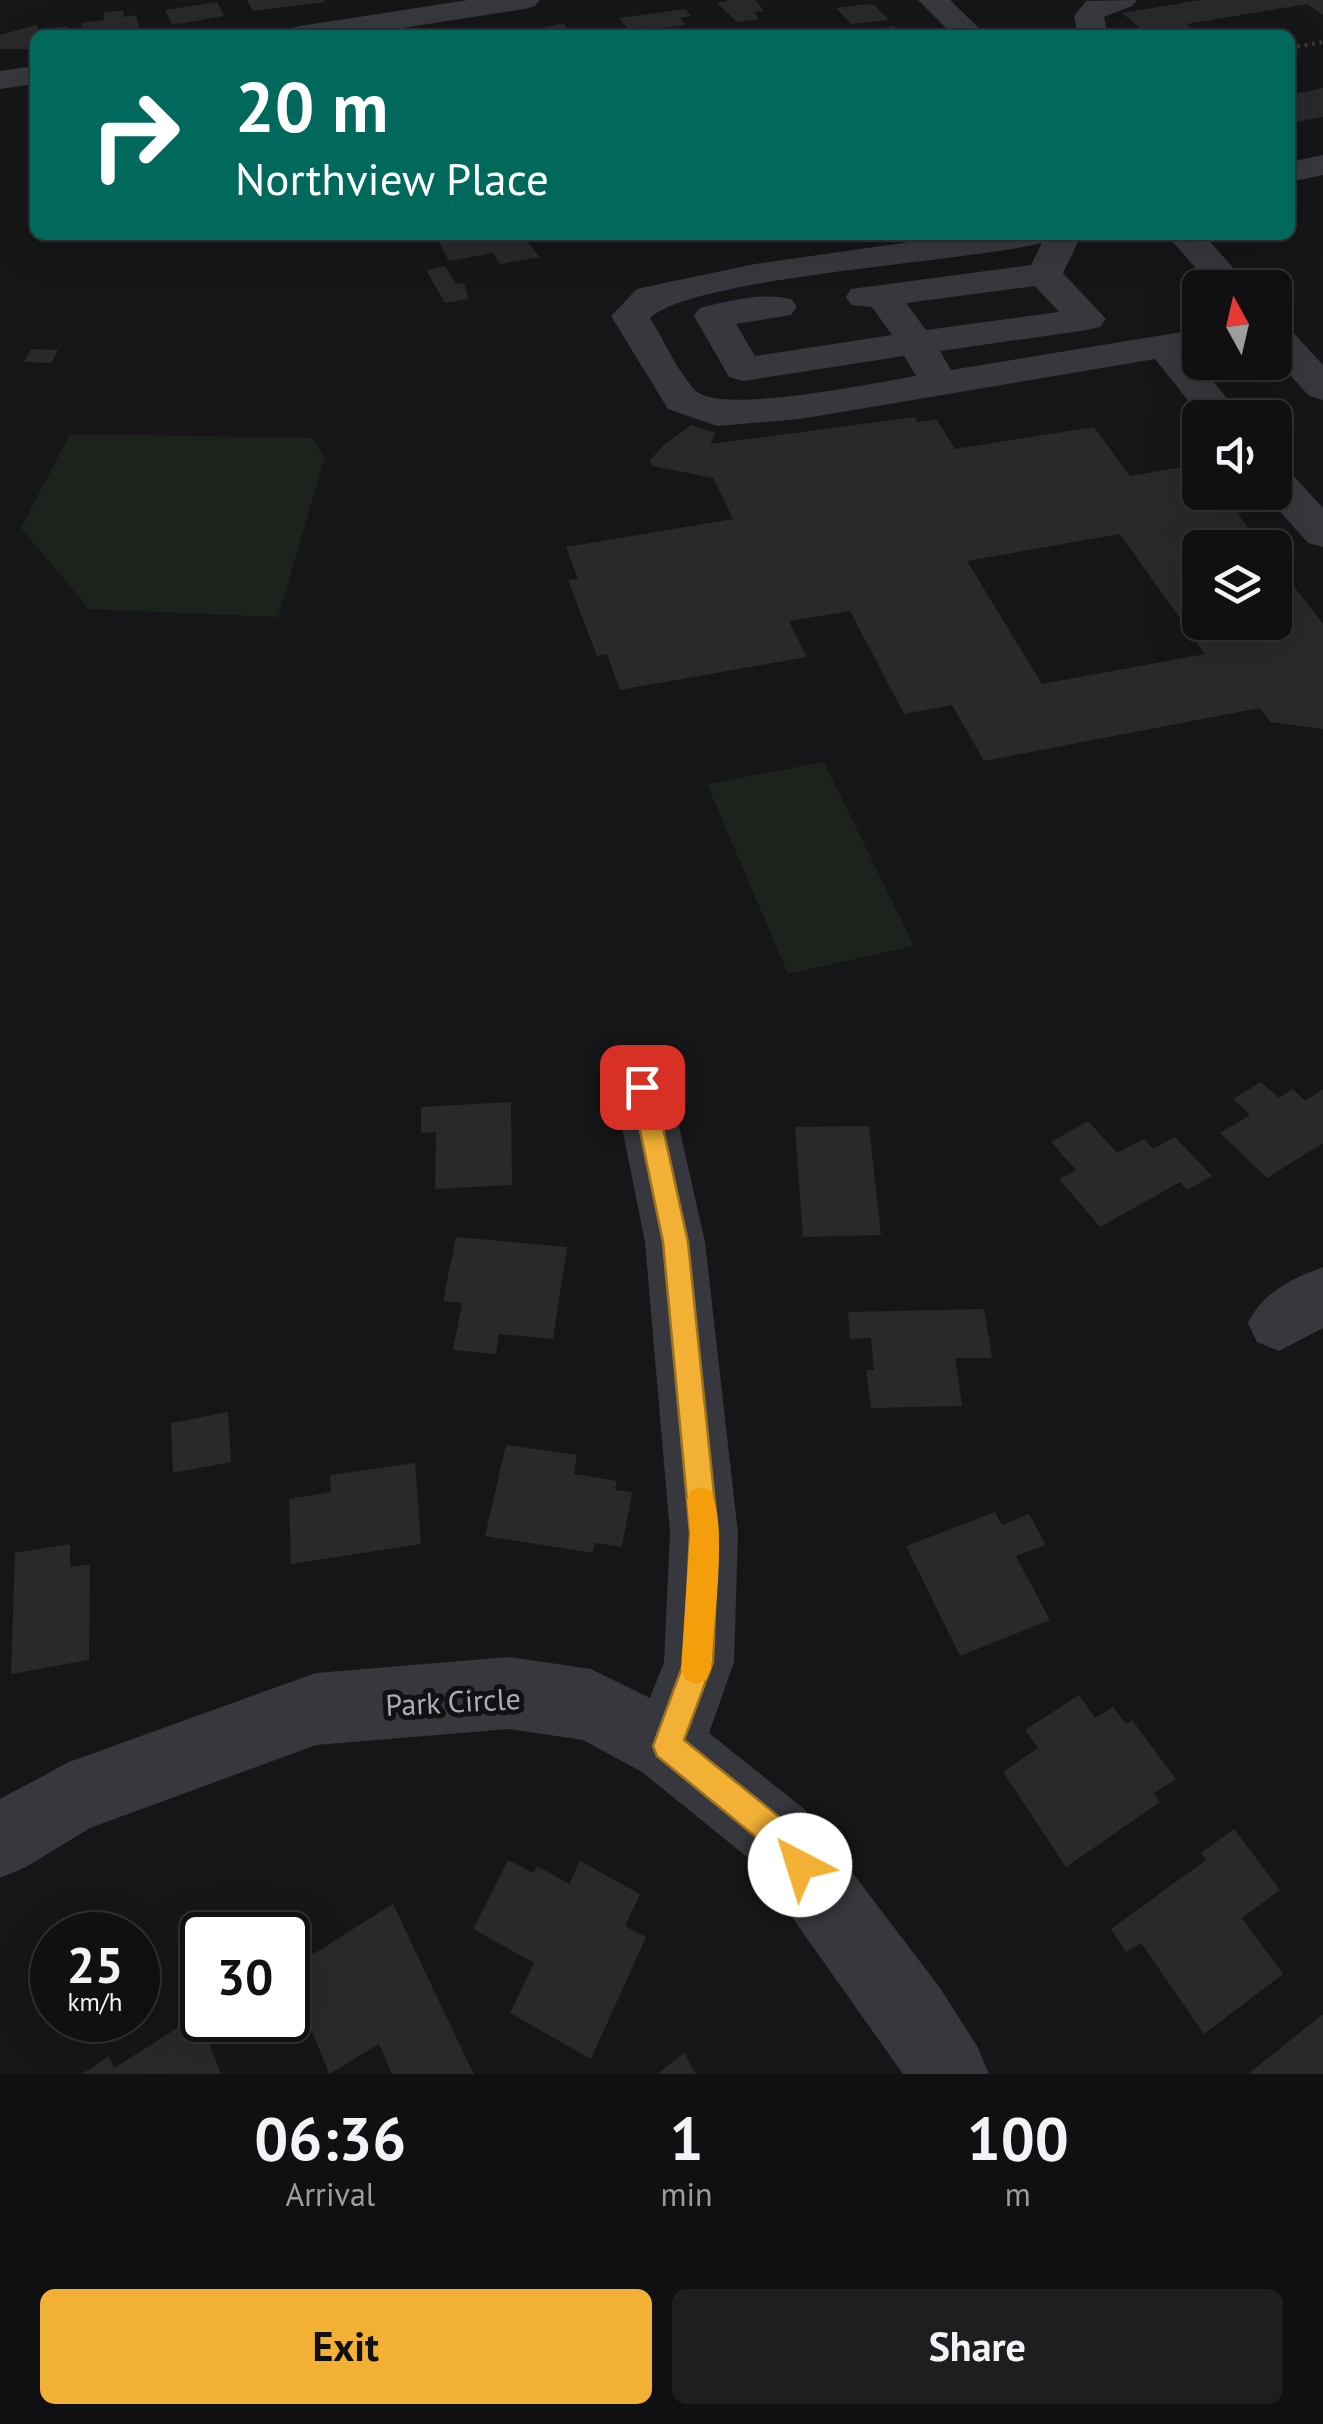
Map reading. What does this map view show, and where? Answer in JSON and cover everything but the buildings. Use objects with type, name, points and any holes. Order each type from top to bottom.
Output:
[{"type":"street","points":[[332,30],[525,0]]},
{"type":"street","points":[[933,0],[965,30]]},
{"type":"street","points":[[1092,30],[1089,16],[1097,7],[1122,0]]},
{"type":"street","points":[[0,80],[30,76]]},
{"type":"street","points":[[1295,159],[1323,163]]},
{"type":"street","points":[[1295,171],[1323,163]]},
{"type":"street","points":[[1000,240],[738,279],[650,297],[630,316],[682,401],[716,414],[800,408],[1182,344]]},
{"type":"street","points":[[1044,274],[1061,240]]},
{"type":"street","points":[[1190,240],[1217,270]]},
{"type":"street","points":[[1044,274],[1086,318],[743,369],[713,316],[882,295],[1044,274]]},
{"type":"street","points":[[882,295],[939,384]]},
{"type":"street","points":[[1295,342],[1323,388]]},
{"type":"street","points":[[1292,500],[1323,534]]},
{"type":"street","points":[[642,1087],[676,1242],[704,1533],[699,1662],[668,1746]]},
{"type":"street","name":"Park Circle","points":[[0,1841],[69,1799],[316,1709],[510,1693],[591,1705],[668,1746],[778,1835],[912,2016],[949,2074]]},
{"type":"path","points":[[1295,47],[1323,42]]},
{"type":"shaded area","points":[[70,434],[312,438],[325,457],[278,617],[89,609],[21,528]]},
{"type":"shaded area","points":[[824,762],[914,946],[788,974],[707,784]]},
{"type":"slow traffic","points":[[696,1669],[704,1533],[701,1500]]},
{"type":"route","points":[[642,1087],[676,1242],[704,1533],[699,1662],[668,1746],[778,1835],[800,1865]]}]
